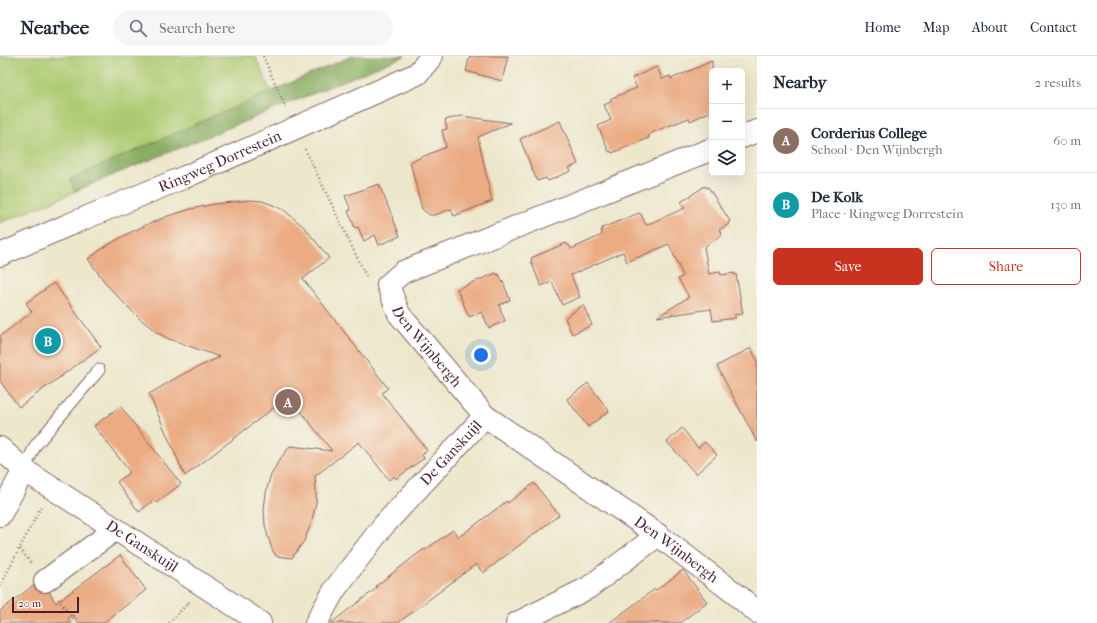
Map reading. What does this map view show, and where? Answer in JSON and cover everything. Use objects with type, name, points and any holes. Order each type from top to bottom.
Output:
[{"type":"street","name":"Ringweg Dorrestein","points":[[0,255],[68,225],[185,178],[417,74],[432,56]]},
{"type":"street","points":[[745,136],[757,131]]},
{"type":"street","points":[[388,285],[403,272],[709,150]]},
{"type":"street","name":"Den Wijnbergh","points":[[388,285],[400,314],[485,416],[658,535],[757,612]]},
{"type":"street","name":"De Ganskuijl","points":[[316,623],[335,589],[383,526],[485,416]]},
{"type":"street","name":"De Ganskuijl","points":[[0,448],[24,470],[204,586],[249,620]]},
{"type":"street","points":[[0,515],[24,470]]},
{"type":"street","points":[[45,581],[116,529]]},
{"type":"street","points":[[517,623],[588,588],[658,535]]},
{"type":"lane","points":[[24,470],[35,446],[99,370]]},
{"type":"path","points":[[263,56],[295,128],[367,278],[388,285]]},
{"type":"path","points":[[0,586],[51,487]]},
{"type":"path","points":[[169,623],[204,586]]},
{"type":"green space","points":[[0,56],[255,56],[276,102],[61,198],[0,223]]},
{"type":"green space","points":[[352,56],[405,56],[74,191],[70,179]]},
{"type":"building","points":[[470,56],[508,56],[502,81],[466,71]]},
{"type":"building","points":[[712,61],[712,68],[709,68],[709,112],[690,121],[689,118],[666,127],[649,134],[649,138],[612,153],[611,151],[609,152],[598,126],[611,120],[604,105],[612,101],[610,99],[637,88],[632,78],[657,67],[662,79],[670,76],[671,79]]},
{"type":"building","points":[[461,116],[511,123],[478,137],[492,201],[454,216],[451,209],[435,215],[430,215],[422,209],[410,162],[446,147],[442,130],[447,129],[445,120]]},
{"type":"building","points":[[560,121],[578,164],[569,168],[571,171],[548,181],[546,178],[537,181],[520,139]]},
{"type":"building","points":[[379,184],[400,236],[379,245],[375,235],[364,241],[358,227],[355,228],[348,211],[351,210],[345,196]]},
{"type":"building","points":[[705,186],[706,188],[708,187],[730,221],[728,222],[729,224],[719,230],[722,235],[704,247],[709,274],[720,272],[721,275],[736,274],[743,314],[734,315],[736,318],[713,321],[711,309],[657,317],[689,297],[678,279],[683,276],[669,244],[627,262],[623,252],[571,275],[580,297],[562,305],[552,282],[541,286],[531,258],[566,243],[571,249],[602,235],[602,228],[639,213],[641,214],[646,225],[685,208],[681,202]]},
{"type":"building","points":[[250,200],[262,201],[284,210],[304,227],[329,258],[303,279],[388,388],[382,393],[427,450],[422,455],[424,458],[396,479],[394,476],[389,480],[359,442],[315,476],[316,503],[311,524],[304,541],[292,558],[276,556],[268,537],[265,525],[264,509],[270,477],[278,462],[290,446],[332,451],[289,396],[185,476],[149,394],[181,375],[220,357],[169,339],[158,333],[140,319],[123,302],[107,285],[88,259],[125,235],[168,216],[214,204]]},
{"type":"building","points":[[496,273],[497,275],[499,274],[510,300],[499,305],[505,321],[489,328],[482,312],[469,317],[457,289]]},
{"type":"building","points":[[54,283],[101,347],[19,407],[0,381],[0,336],[32,312],[26,303]]},
{"type":"building","points":[[583,305],[592,325],[572,334],[565,318]]},
{"type":"building","points":[[751,348],[757,360],[757,442],[717,366]]},
{"type":"building","points":[[588,383],[609,411],[588,427],[567,399]]},
{"type":"building","points":[[120,406],[181,484],[156,503],[154,500],[139,512],[117,482],[130,472],[94,426]]},
{"type":"building","points":[[682,428],[698,448],[705,442],[717,455],[696,474],[667,442]]},
{"type":"building","points":[[534,483],[559,515],[483,573],[476,564],[398,623],[331,623],[377,588],[376,586],[424,549],[425,550],[453,530],[459,537]]},
{"type":"building","points":[[120,555],[146,590],[103,623],[79,623],[73,615],[68,618],[71,623],[0,623],[0,611],[34,585],[35,589],[40,592],[49,592],[56,603]]},
{"type":"building","points":[[683,570],[707,602],[680,623],[609,623],[655,589],[656,590]]},
{"type":"place","name":"De Kolk","points":[[48,341]]},
{"type":"place","name":"Corderius College","points":[[288,402]]}]
